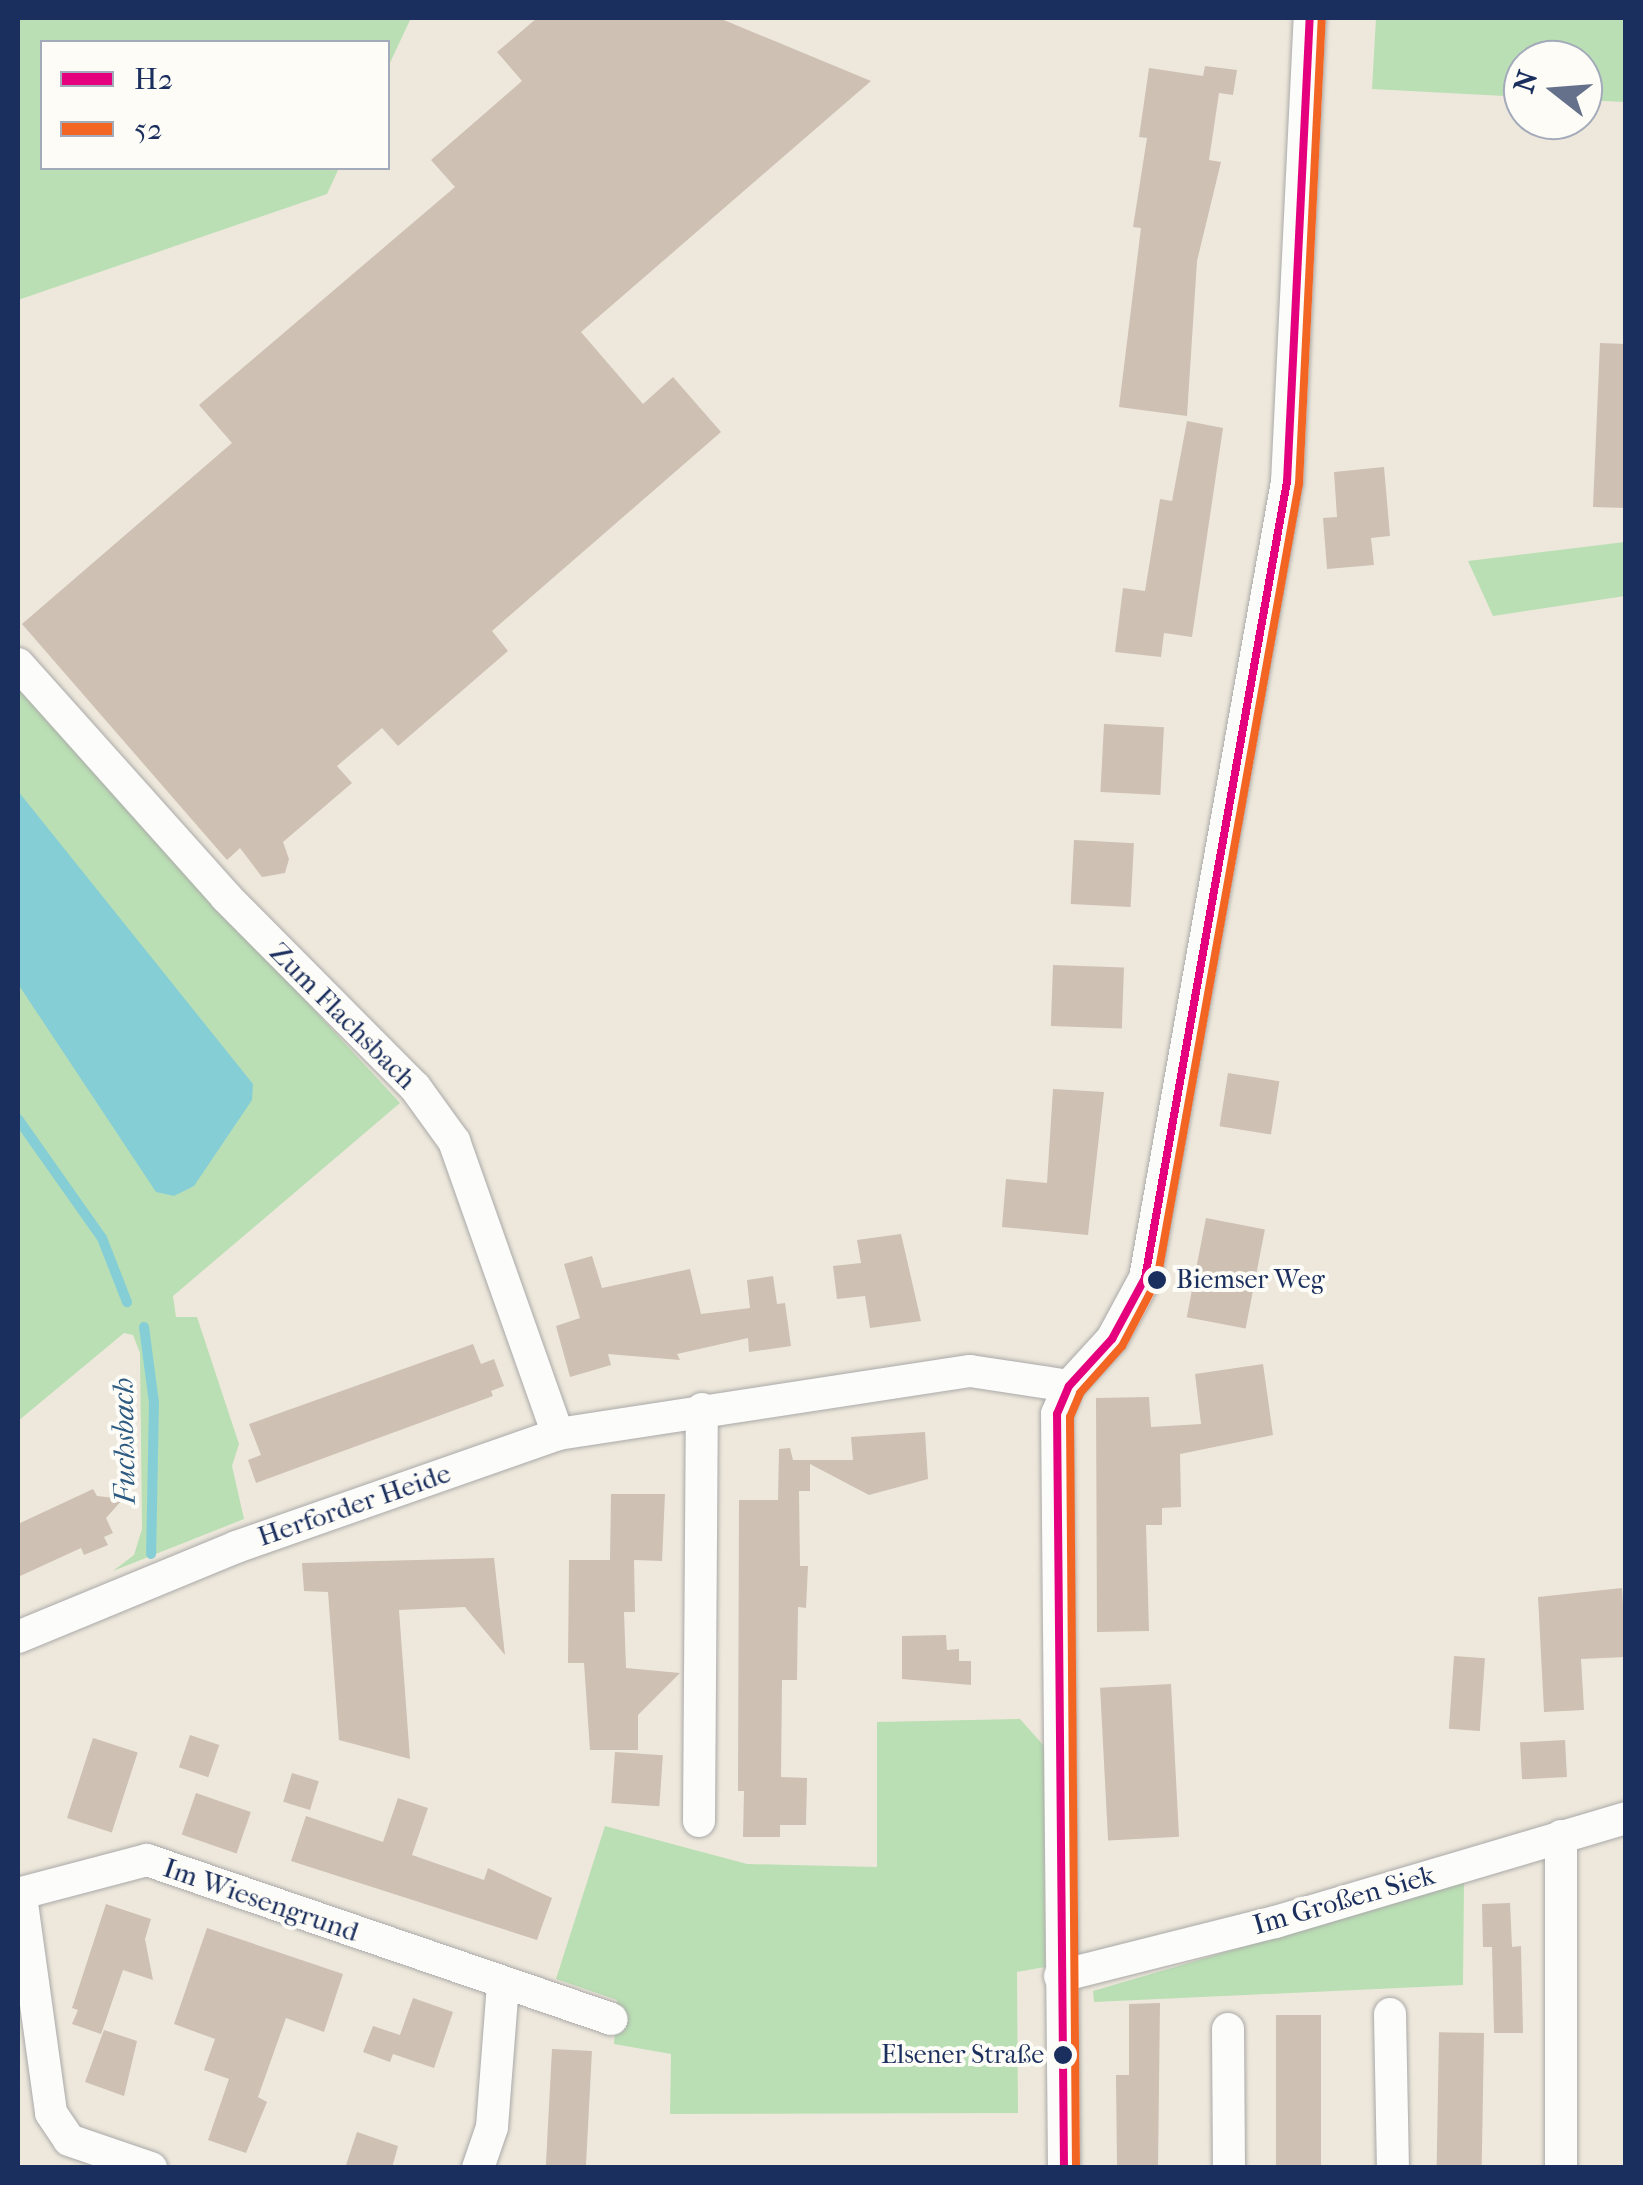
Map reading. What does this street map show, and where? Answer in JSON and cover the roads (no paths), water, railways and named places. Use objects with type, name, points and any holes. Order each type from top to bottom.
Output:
[{"type":"street","points":[[1064,2168],[1054,1440],[1069,1386],[1112,1339],[1145,1278],[1287,482],[1310,18]]},
{"type":"street","name":"Zum Flachsbach","points":[[18,664],[226,898],[415,1087],[454,1142],[558,1434]]},
{"type":"street","name":"Herforder Heide","points":[[18,1638],[236,1547],[558,1434],[970,1371],[1069,1386]]},
{"type":"street","points":[[699,1821],[702,1409]]},
{"type":"street","name":"Im Großen Siek","points":[[1060,1976],[1275,1922],[1626,1818]]},
{"type":"street","points":[[1561,1836],[1561,2168]]},
{"type":"street","name":"Im Wiesengrund","points":[[19,1895],[147,1860],[612,2020]]},
{"type":"street","points":[[19,1895],[51,2114],[69,2140],[151,2168]]},
{"type":"street","points":[[478,2168],[492,2127],[503,1983]]},
{"type":"street","points":[[1390,2014],[1393,2168]]},
{"type":"street","points":[[1228,2030],[1229,2168]]},
{"type":"water","points":[[18,791],[253,1084],[252,1100],[194,1186],[174,1196],[156,1192],[18,984]]},
{"type":"waterway","name":"Fuchsbach","points":[[18,1119],[102,1238],[127,1302]]},
{"type":"waterway","name":"Fuchsbach","points":[[144,1327],[154,1403],[151,1554]]},
{"type":"place","name":"Biemser Weg","points":[[1157,1280]]},
{"type":"place","name":"Elsener Straße","points":[[1063,2055]]}]
